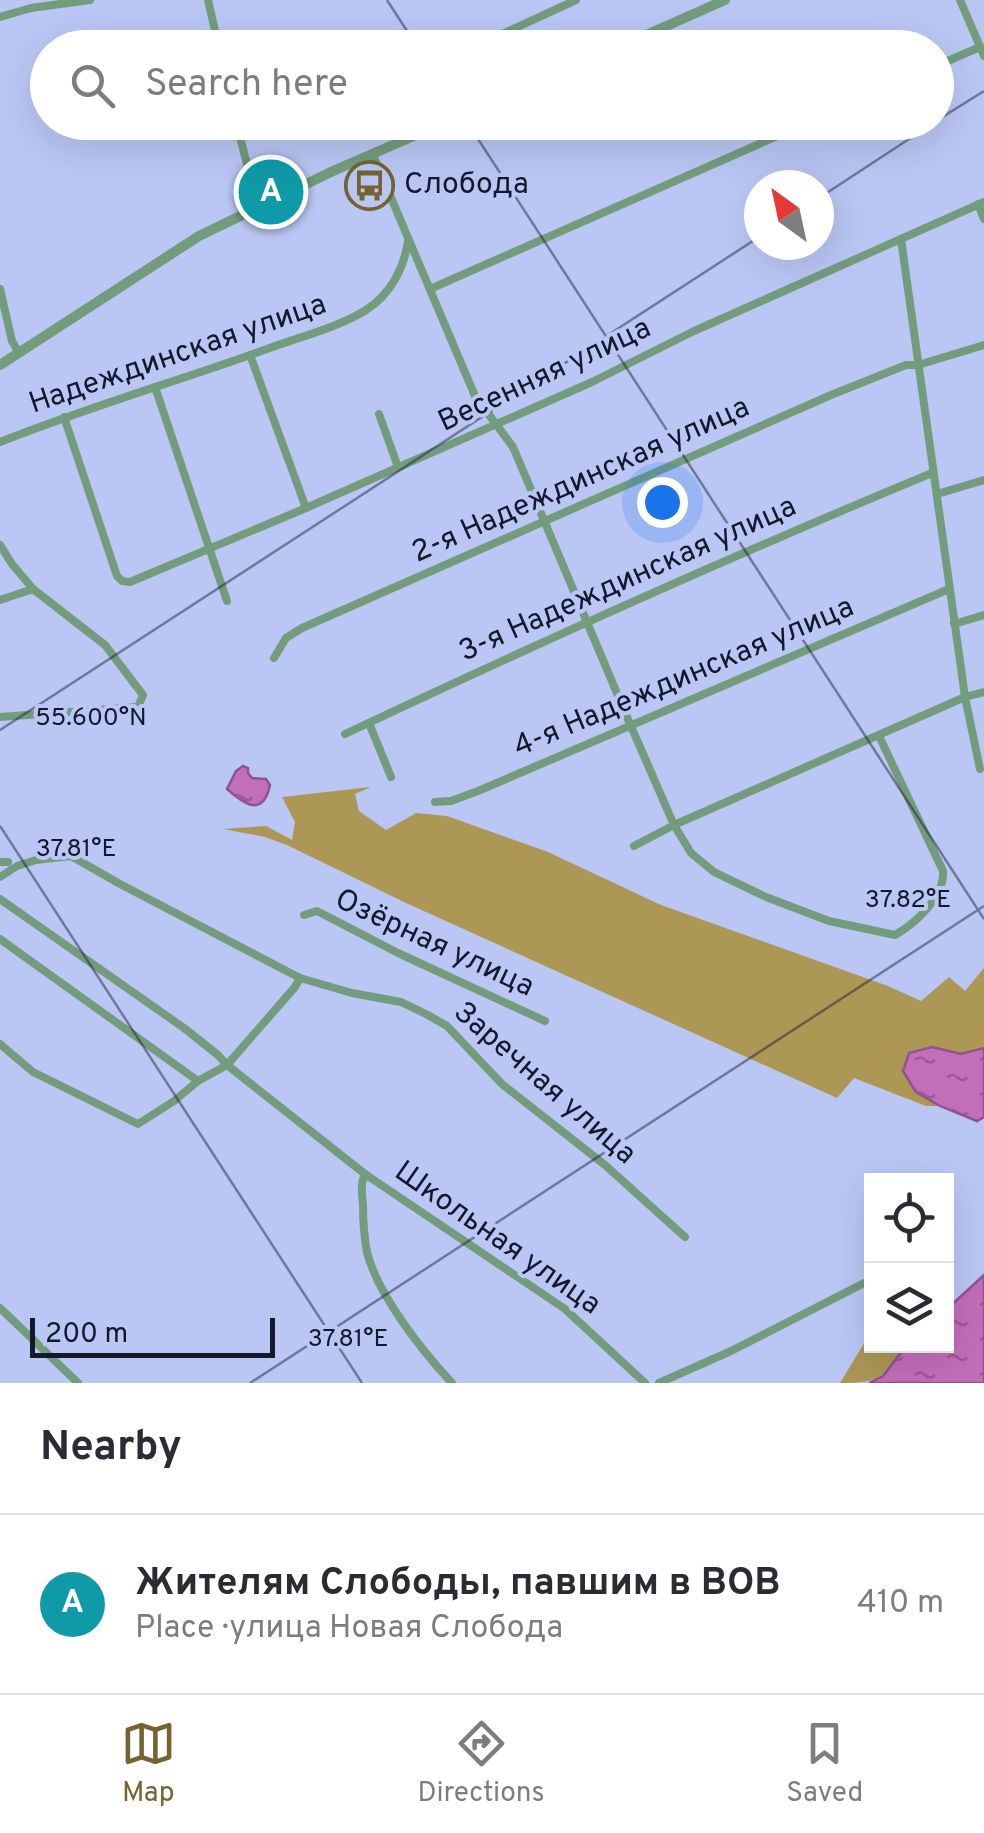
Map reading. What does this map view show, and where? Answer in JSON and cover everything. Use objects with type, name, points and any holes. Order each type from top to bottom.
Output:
[{"type":"street","points":[[0,16],[90,0]]},
{"type":"street","points":[[208,0],[215,30]]},
{"type":"street","points":[[511,30],[576,0]]},
{"type":"street","points":[[658,30],[725,0]]},
{"type":"street","points":[[954,60],[982,51],[960,0]]},
{"type":"street","points":[[241,140],[258,206]]},
{"type":"street","points":[[0,365],[199,236],[406,140]]},
{"type":"street","points":[[430,290],[768,140]]},
{"type":"street","points":[[373,155],[475,396],[512,447],[674,825],[691,853],[714,872],[816,917],[895,935],[908,928],[940,892],[943,870],[878,736]]},
{"type":"street","points":[[981,203],[984,218]]},
{"type":"street","name":"Весенняя улица","points":[[64,417],[118,576],[130,582],[592,382],[694,331],[981,203]]},
{"type":"street","points":[[901,238],[954,624],[980,769]]},
{"type":"street","name":"Надеждинская улица","points":[[0,442],[352,318],[385,294],[401,272],[408,240]]},
{"type":"street","points":[[0,289],[8,329],[19,354]]},
{"type":"street","name":"2-я Надеждинская улица","points":[[274,658],[286,638],[302,628],[831,395],[906,365],[984,345]]},
{"type":"street","points":[[250,355],[306,508]]},
{"type":"street","points":[[155,386],[227,601]]},
{"type":"street","points":[[379,414],[398,468]]},
{"type":"street","name":"3-я Надеждинская улица","points":[[344,734],[587,622],[932,473]]},
{"type":"street","points":[[937,494],[984,480]]},
{"type":"street","points":[[0,545],[33,589],[105,645],[143,695],[138,708],[0,717]]},
{"type":"street","name":"4-я Надеждинская улица","points":[[435,802],[478,792],[949,588]]},
{"type":"street","points":[[0,600],[33,589]]},
{"type":"street","points":[[954,624],[984,616]]},
{"type":"street","points":[[634,846],[674,825],[984,692]]},
{"type":"street","points":[[369,723],[391,777]]},
{"type":"street","name":"Заречная улица","points":[[0,877],[16,866],[70,856],[300,978],[401,1002],[446,1026],[502,1084],[606,1165],[685,1237]]},
{"type":"street","name":"Школьная улица","points":[[0,899],[184,1028],[365,1174],[565,1308],[645,1383]]},
{"type":"street","name":"Озёрная улица","points":[[304,915],[317,911],[545,1021]]},
{"type":"street","points":[[0,939],[198,1081]]},
{"type":"street","points":[[0,1044],[32,1072],[138,1124],[198,1081],[227,1066],[300,978]]},
{"type":"street","name":"Школьная улица","points":[[365,1174],[363,1224],[368,1254],[395,1308],[452,1383]]},
{"type":"street","points":[[659,1383],[864,1283]]},
{"type":"street","points":[[0,1308],[78,1383]]},
{"type":"shaded area","points":[[371,787],[355,794],[359,811],[386,830],[416,813],[447,816],[548,852],[661,905],[921,1001],[949,977],[965,991],[984,968],[984,1048],[961,1054],[932,1047],[916,1092],[940,1106],[926,1106],[854,1078],[837,1098],[287,845],[223,829],[266,826],[292,840],[295,822],[282,797]]},
{"type":"shaded area","points":[[864,1343],[864,1353],[900,1353],[873,1380],[840,1383]]},
{"type":"water","points":[[243,766],[252,778],[266,779],[270,785],[258,805],[246,803],[227,789]]},
{"type":"water","points":[[932,1047],[961,1054],[984,1048],[984,1117],[977,1121],[916,1092],[903,1071],[909,1053]]},
{"type":"water","points":[[984,1275],[984,1383],[869,1383],[883,1376],[901,1353],[954,1353],[954,1303]]},
{"type":"place","name":"Слобода","points":[[369,185]]},
{"type":"place","name":"Жителям Слободы, павшим в ВОВ","points":[[271,192]]}]
